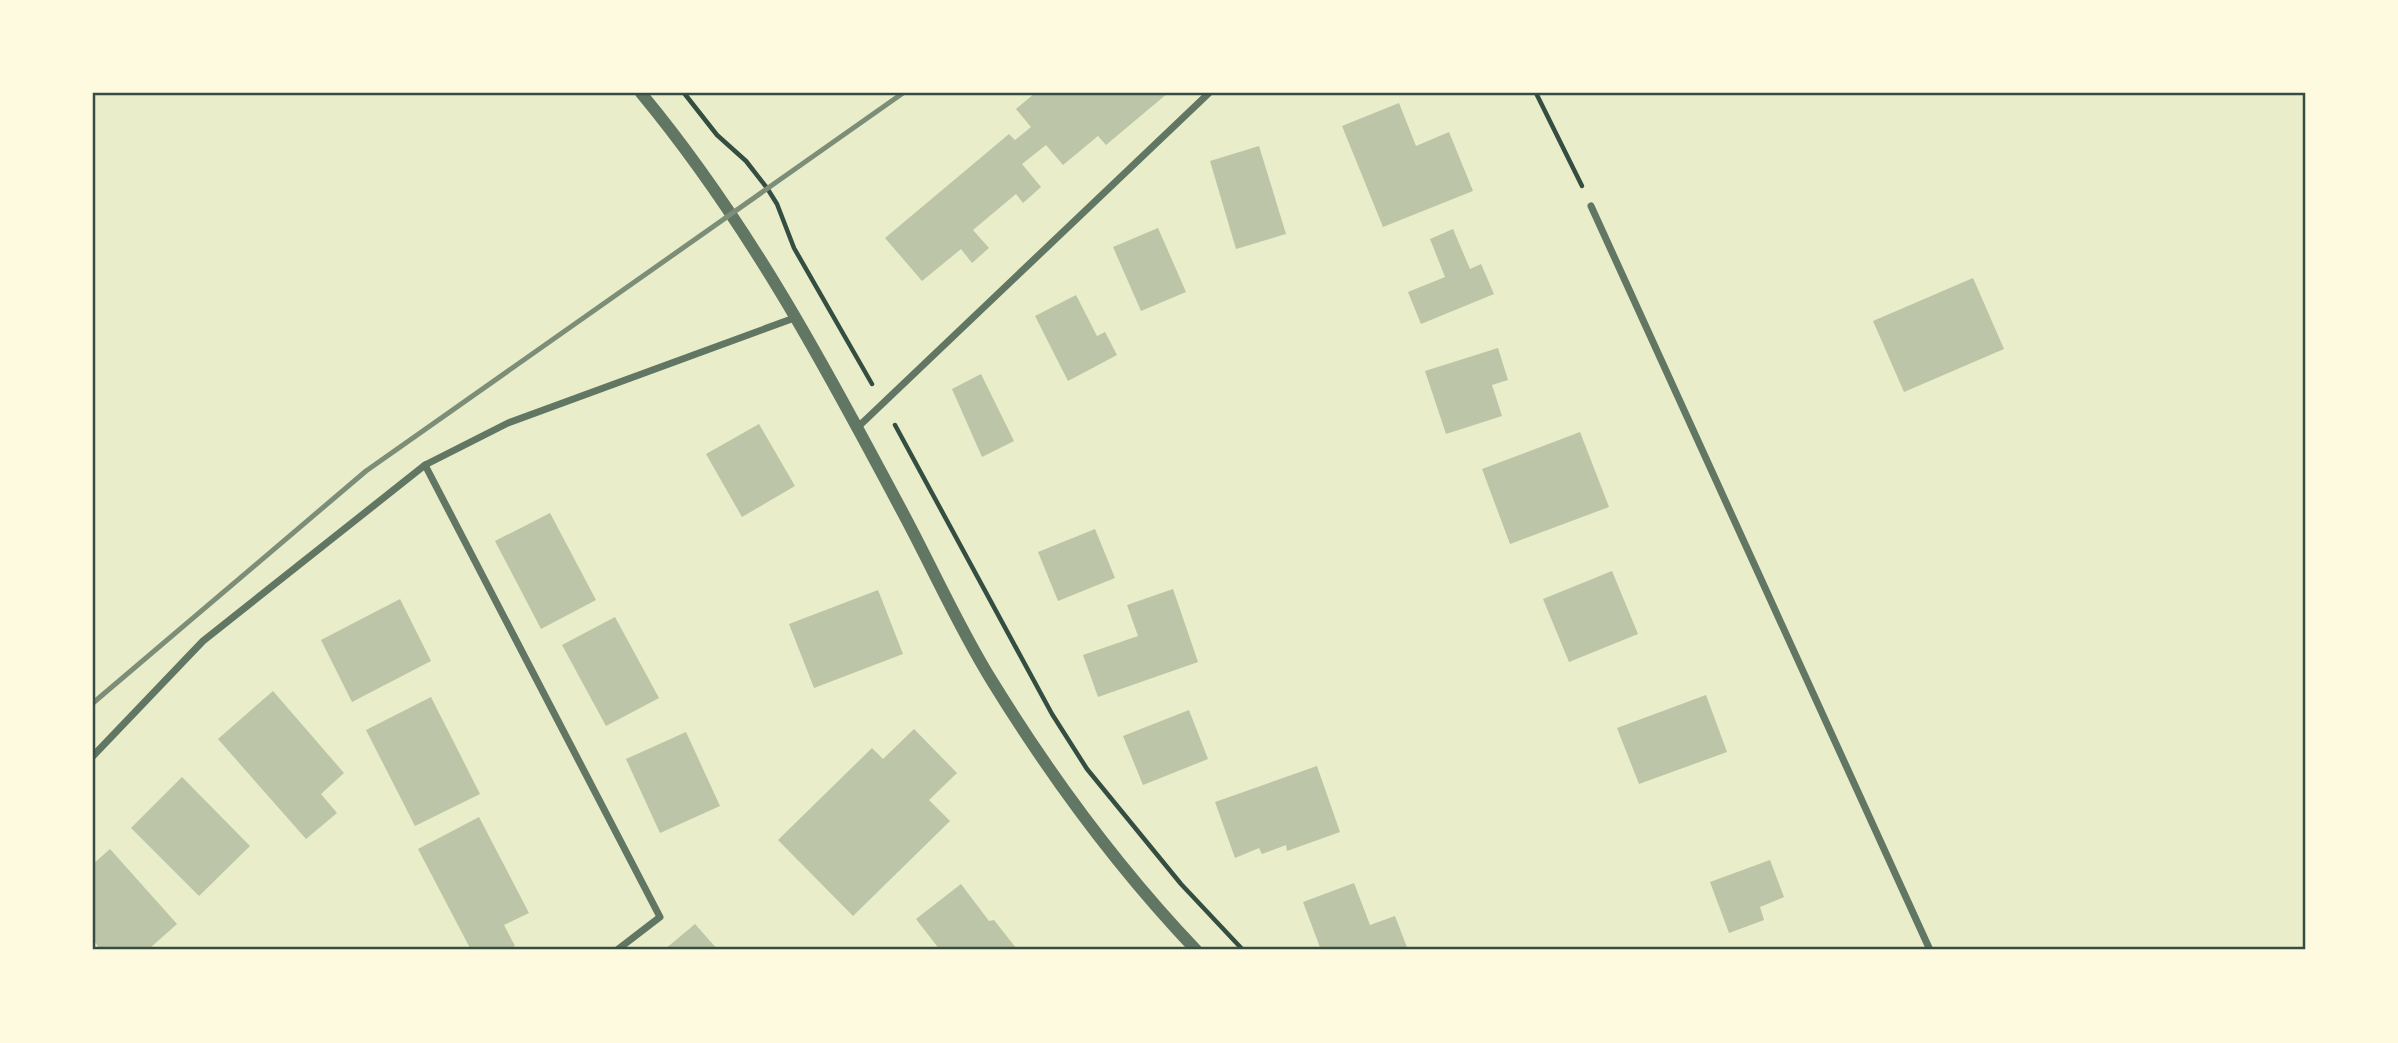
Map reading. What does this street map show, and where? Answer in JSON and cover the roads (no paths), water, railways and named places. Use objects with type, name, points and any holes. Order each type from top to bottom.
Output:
[{"type":"street","points":[[641,93],[679,138],[732,213],[798,317],[992,680],[1086,820],[1196,950]]},
{"type":"street","points":[[858,427],[1209,93]]},
{"type":"street","points":[[1591,206],[1930,950]]},
{"type":"street","points":[[93,756],[203,641],[425,465],[508,423],[798,317]]},
{"type":"street","points":[[425,465],[660,917],[617,950]]},
{"type":"railway","points":[[93,703],[366,471],[903,93]]}]
